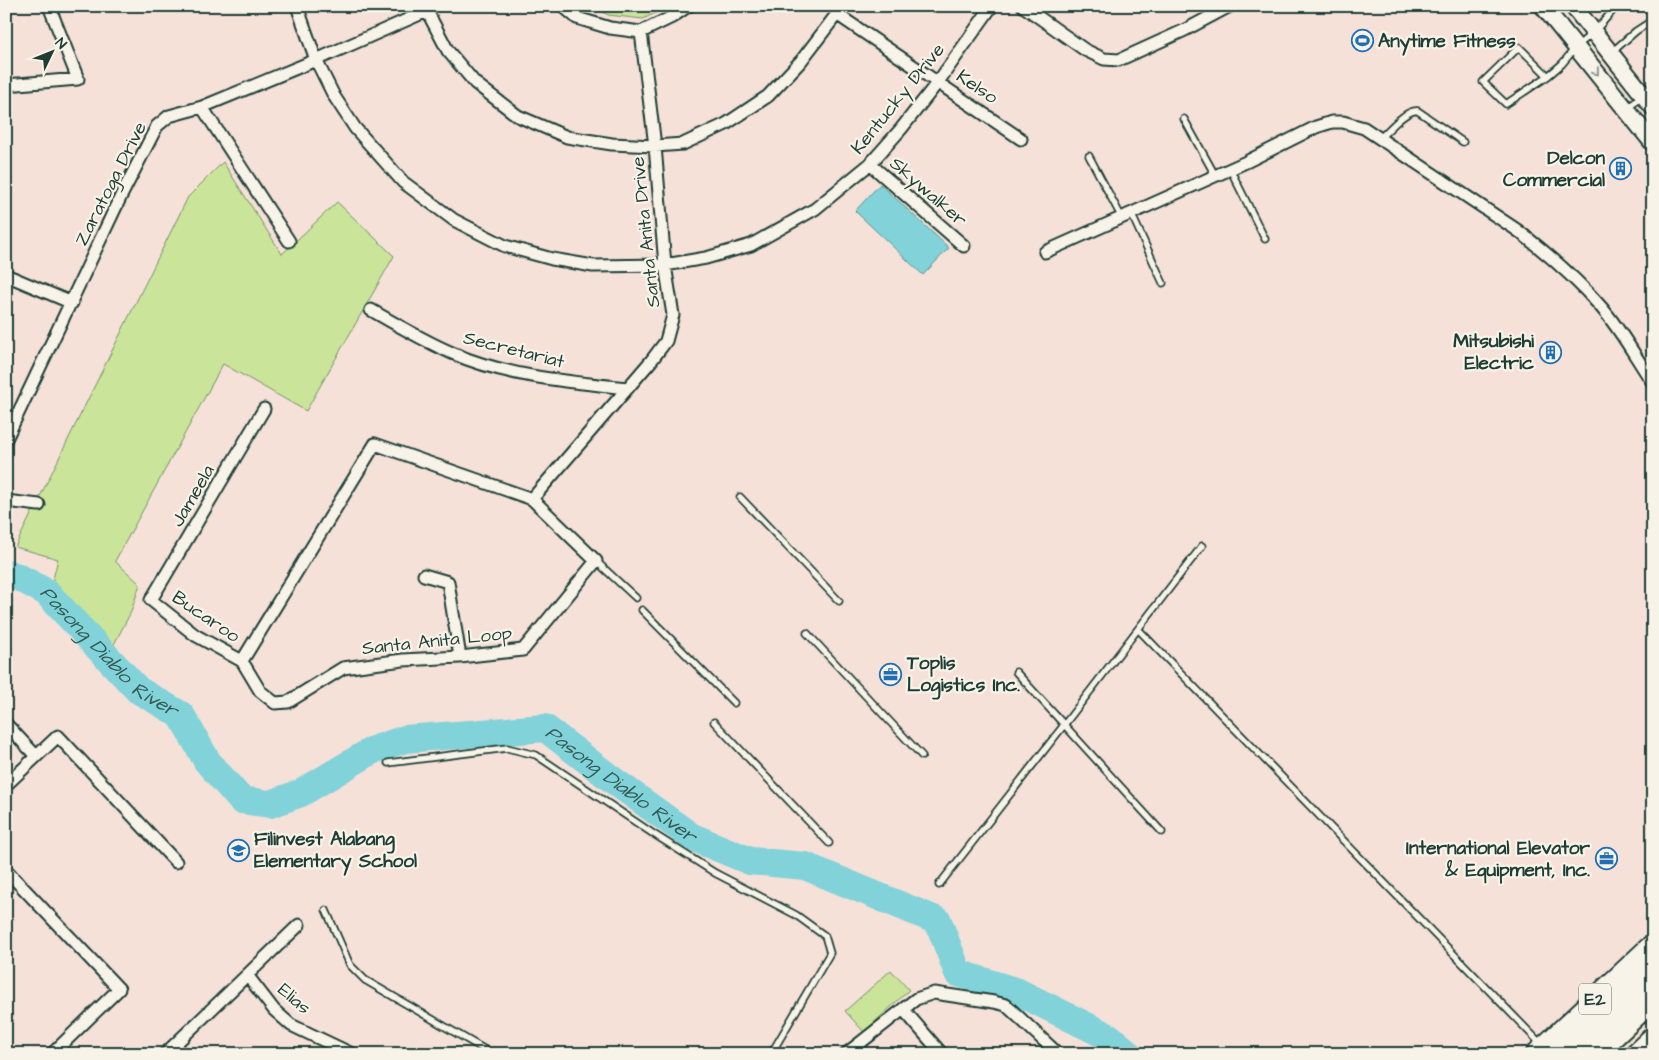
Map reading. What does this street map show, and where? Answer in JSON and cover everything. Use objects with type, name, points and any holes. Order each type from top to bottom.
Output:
[{"type":"highway","name":"E2","points":[[1538,1048],[1653,945]]},
{"type":"highway","name":"E2","points":[[1566,1054],[1653,971]]},
{"type":"highway","name":"E2","points":[[1577,1054],[1653,982]]},
{"type":"highway","name":"E2","points":[[1595,1054],[1653,999]]},
{"type":"highway","points":[[1614,1054],[1653,1017]]},
{"type":"highway","points":[[1636,1054],[1653,1038]]},
{"type":"street","points":[[6,85],[78,78],[49,6]]},
{"type":"street","name":"Kentucky Drive","points":[[297,6],[316,60],[334,96],[354,128],[403,182],[454,220],[505,246],[552,259],[593,266],[665,265],[706,258],[751,245],[815,209],[870,164],[901,129],[938,82],[992,6]]},
{"type":"street","points":[[563,6],[577,18],[610,28],[640,32],[672,17],[688,6]]},
{"type":"street","points":[[1024,6],[1085,50],[1104,59],[1119,60],[1185,30],[1230,6]]},
{"type":"street","points":[[1544,6],[1566,12],[1594,32],[1610,53],[1650,97]]},
{"type":"street","points":[[426,9],[448,51],[475,83],[518,116],[567,138],[612,144],[655,146],[683,144],[726,124],[768,96],[801,61],[840,10]]},
{"type":"street","name":"Zaratoga Drive","points":[[6,439],[121,196],[158,126],[169,116],[202,107],[316,60],[426,9]]},
{"type":"street","name":"Kelso","points":[[840,10],[938,82],[1022,139]]},
{"type":"street","points":[[1566,12],[1576,47],[1653,143]]},
{"type":"street","name":"Santa Anita Drive","points":[[532,499],[666,341],[673,314],[665,265],[655,146],[640,32]]},
{"type":"street","points":[[202,107],[289,241]]},
{"type":"street","points":[[1045,252],[1230,169],[1316,127],[1332,122],[1343,122],[1364,128],[1380,138],[1517,230],[1571,275],[1602,308],[1653,383]]},
{"type":"street","name":"Skywalker","points":[[870,164],[964,246]]},
{"type":"street","points":[[6,275],[72,303]]},
{"type":"street","name":"Secretariat","points":[[371,310],[408,332],[453,354],[498,369],[567,382],[628,388]]},
{"type":"street","name":"Jameela","points":[[152,600],[264,409]]},
{"type":"street","points":[[242,661],[375,444],[532,499],[596,562]]},
{"type":"street","points":[[6,501],[39,505]]},
{"type":"street","name":"Santa Anita Loop","points":[[242,661],[260,691],[275,703],[288,702],[344,668],[403,660],[523,650],[596,562]]},
{"type":"street","points":[[424,574],[448,582],[460,656]]},
{"type":"street","name":"Bucaroo","points":[[152,600],[195,635],[242,661]]},
{"type":"street","points":[[6,724],[36,756]]},
{"type":"street","points":[[6,785],[58,736],[176,862]]},
{"type":"street","points":[[6,870],[119,990],[52,1054]]},
{"type":"street","points":[[165,1054],[298,925]]},
{"type":"street","points":[[1527,1054],[1538,1048],[1653,935]]},
{"type":"street","name":"Elias","points":[[247,975],[274,1010],[291,1025],[352,1054]]},
{"type":"street","points":[[846,1054],[903,1009],[922,996],[934,993],[1006,1005],[1058,1054]]},
{"type":"street","points":[[903,1009],[942,1054]]},
{"type":"lane","points":[[1548,76],[1519,47],[1483,82],[1506,104],[1548,76],[1562,64],[1576,47],[1594,32],[1617,6]]},
{"type":"lane","points":[[1610,53],[1636,31],[1653,20]]},
{"type":"lane","points":[[1626,109],[1650,97]]},
{"type":"lane","points":[[1380,138],[1413,110],[1418,111],[1463,142]]},
{"type":"lane","points":[[1184,119],[1216,175]]},
{"type":"lane","points":[[1089,156],[1127,215],[1163,283]]},
{"type":"lane","points":[[1230,169],[1265,239]]},
{"type":"lane","points":[[740,496],[839,601]]},
{"type":"lane","points":[[939,885],[1202,546]]},
{"type":"lane","points":[[596,562],[636,598]]},
{"type":"lane","points":[[642,610],[734,703]]},
{"type":"lane","points":[[1138,629],[1538,1048]]},
{"type":"lane","points":[[807,633],[922,756]]},
{"type":"lane","points":[[1016,672],[1162,832]]},
{"type":"lane","points":[[714,722],[829,843]]},
{"type":"lane","points":[[388,764],[507,748],[536,755],[715,873],[796,915],[825,936],[830,953],[771,1054]]},
{"type":"lane","points":[[326,910],[350,965],[365,980],[492,1054]]},
{"type":"green space","points":[[592,6],[670,6],[643,19],[608,15]]},
{"type":"green space","points":[[223,162],[282,254],[337,202],[394,256],[306,411],[223,364],[115,561],[140,584],[131,612],[111,650],[51,587],[58,559],[15,547],[188,197]]},
{"type":"green space","points":[[891,970],[909,990],[864,1032],[845,1011]]},
{"type":"water","points":[[880,184],[949,248],[923,275],[855,211]]},
{"type":"waterway","name":"Pasong Diablo River","points":[[6,573],[18,577],[46,592],[138,690],[181,715],[207,761],[241,800],[270,804],[301,793],[373,750],[405,739],[545,728],[692,837],[750,861],[805,866],[938,921],[958,973],[1018,992],[1109,1037],[1129,1054]]},
{"type":"place","name":"Anytime Fitness","points":[[1362,41]]},
{"type":"place","name":"Delcon Commercial","points":[[1621,169]]},
{"type":"place","name":"Mitsubishi Electric","points":[[1550,352]]},
{"type":"place","name":"Toplis Logistics Inc.","points":[[891,674]]},
{"type":"place","name":"Filinvest Alabang Elementary School","points":[[238,850]]},
{"type":"place","name":"International Elevator & Equipment, Inc.","points":[[1606,859]]}]
